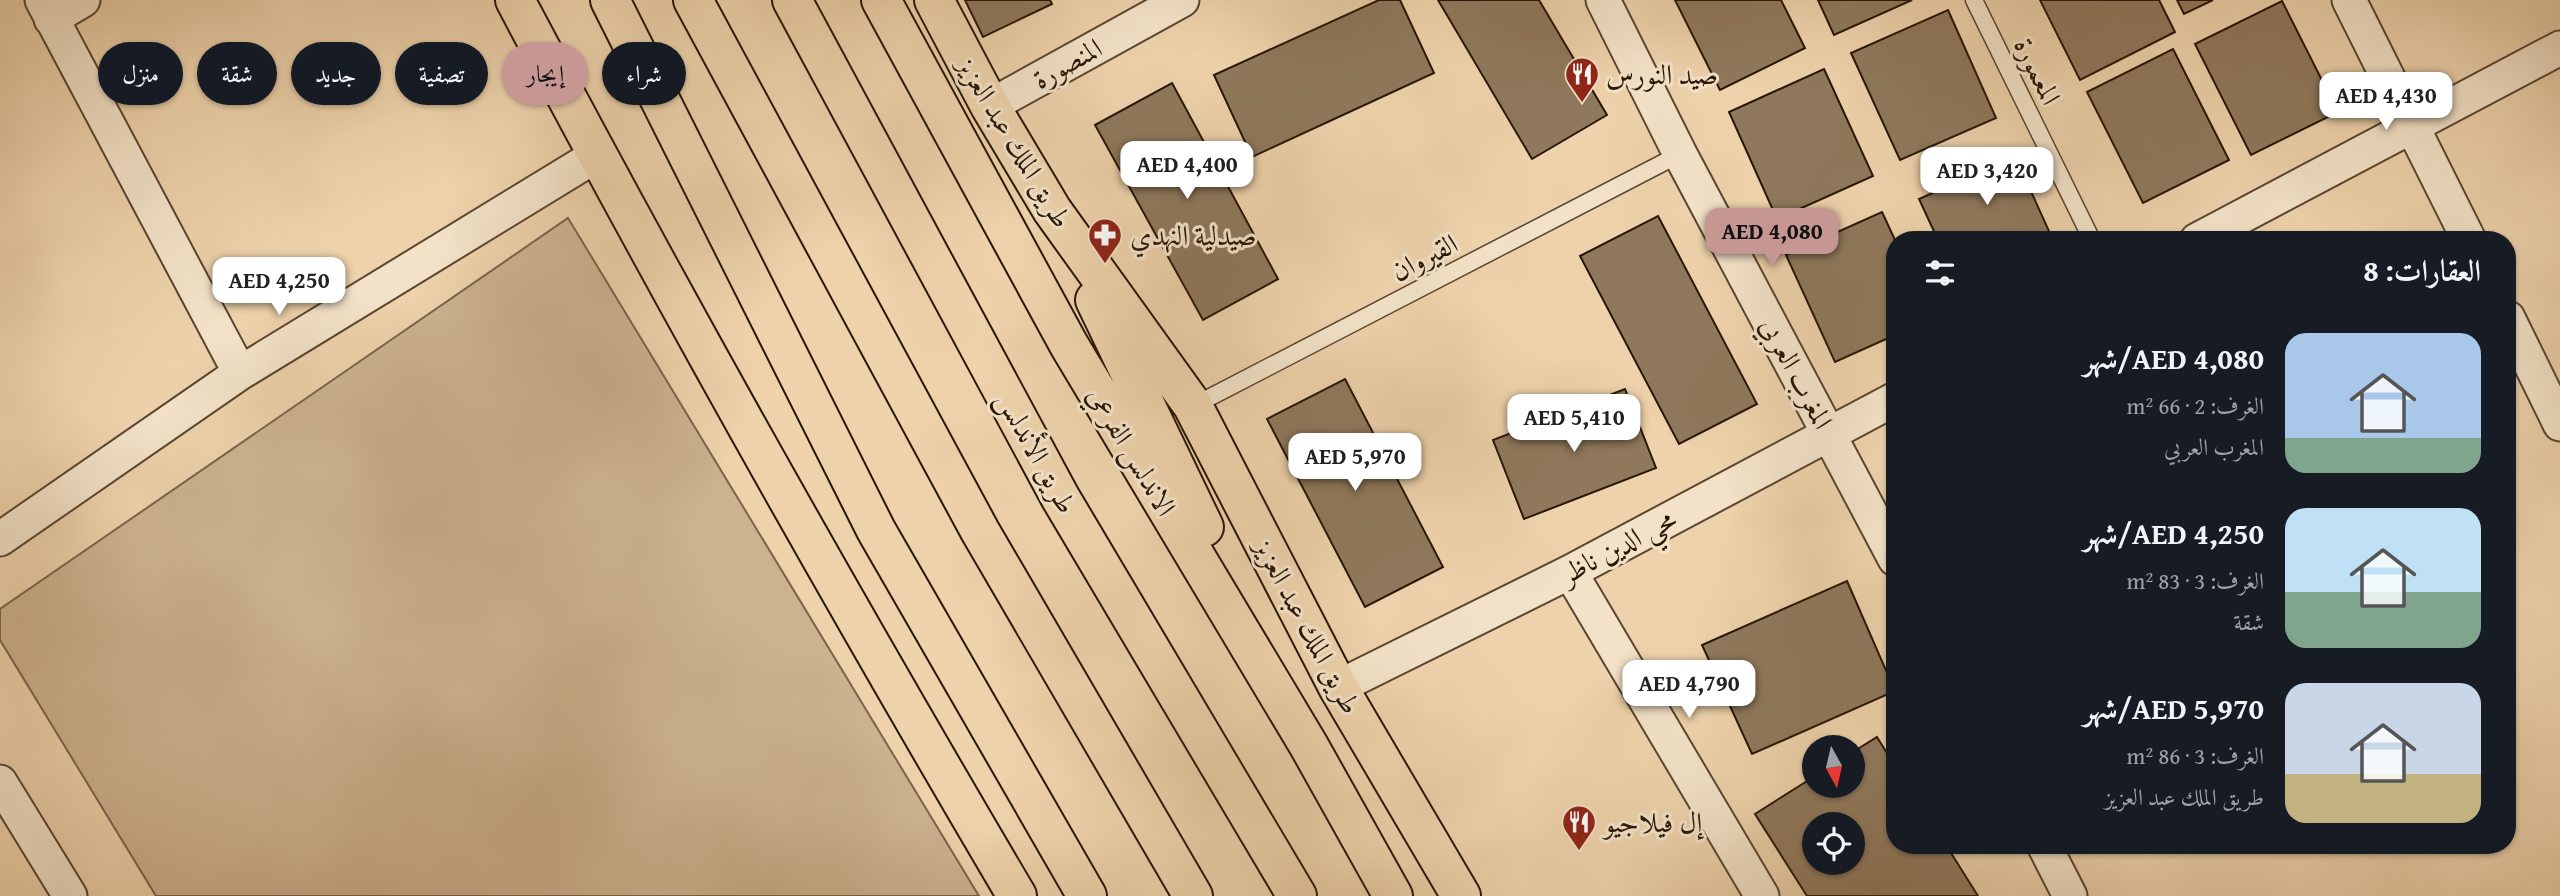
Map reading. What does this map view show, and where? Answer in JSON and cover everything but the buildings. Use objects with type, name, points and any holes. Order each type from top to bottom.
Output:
[{"type":"main road","points":[[515,0],[597,155],[885,673],[1017,896]]},
{"type":"main road","points":[[540,0],[597,155]]},
{"type":"main road","points":[[610,0],[876,530],[1087,896]]},
{"type":"main road","points":[[693,0],[980,531],[1193,896]]},
{"type":"main road","name":"طريق الأندلس","points":[[792,0],[1060,496],[1297,896]]},
{"type":"main road","name":"الاندلس الفرعي","points":[[881,0],[1069,345],[1309,746],[1393,896]]},
{"type":"main road","name":"طريق الملك عبد العزيز","points":[[934,0],[990,106],[1052,210],[1193,406],[1338,687],[1461,896]]},
{"type":"main road","points":[[1052,210],[1309,746]]},
{"type":"street","points":[[83,0],[46,9],[240,373]]},
{"type":"street","name":"المنصورة","points":[[990,106],[1182,0]]},
{"type":"street","name":"المغرب العربي","points":[[1602,0],[1680,154],[1886,542]]},
{"type":"street","points":[[2349,0],[2465,231]]},
{"type":"street","points":[[2214,231],[2560,48]]},
{"type":"street","points":[[0,539],[240,373],[597,155]]},
{"type":"street","points":[[2516,334],[2560,424]]},
{"type":"street","name":"محي الدين ناظر","points":[[1338,687],[1570,572],[1886,404]]},
{"type":"street","points":[[1570,572],[1762,896]]},
{"type":"street","points":[[0,782],[70,896]]},
{"type":"street","points":[[2049,854],[2070,896]]},
{"type":"lane","name":"المعمورة","points":[[1974,0],[2088,231]]},
{"type":"lane","name":"القيروان","points":[[1193,406],[1680,154]]},
{"type":"shaded area","points":[[568,218],[979,896],[156,896],[0,640],[0,609]]},
{"type":"place","name":"صيد النورس","points":[[1582,104]]},
{"type":"place","name":"صيدلية النهدي","points":[[1105,265]]},
{"type":"place","name":"إل فيلاجيو","points":[[1579,852]]}]
